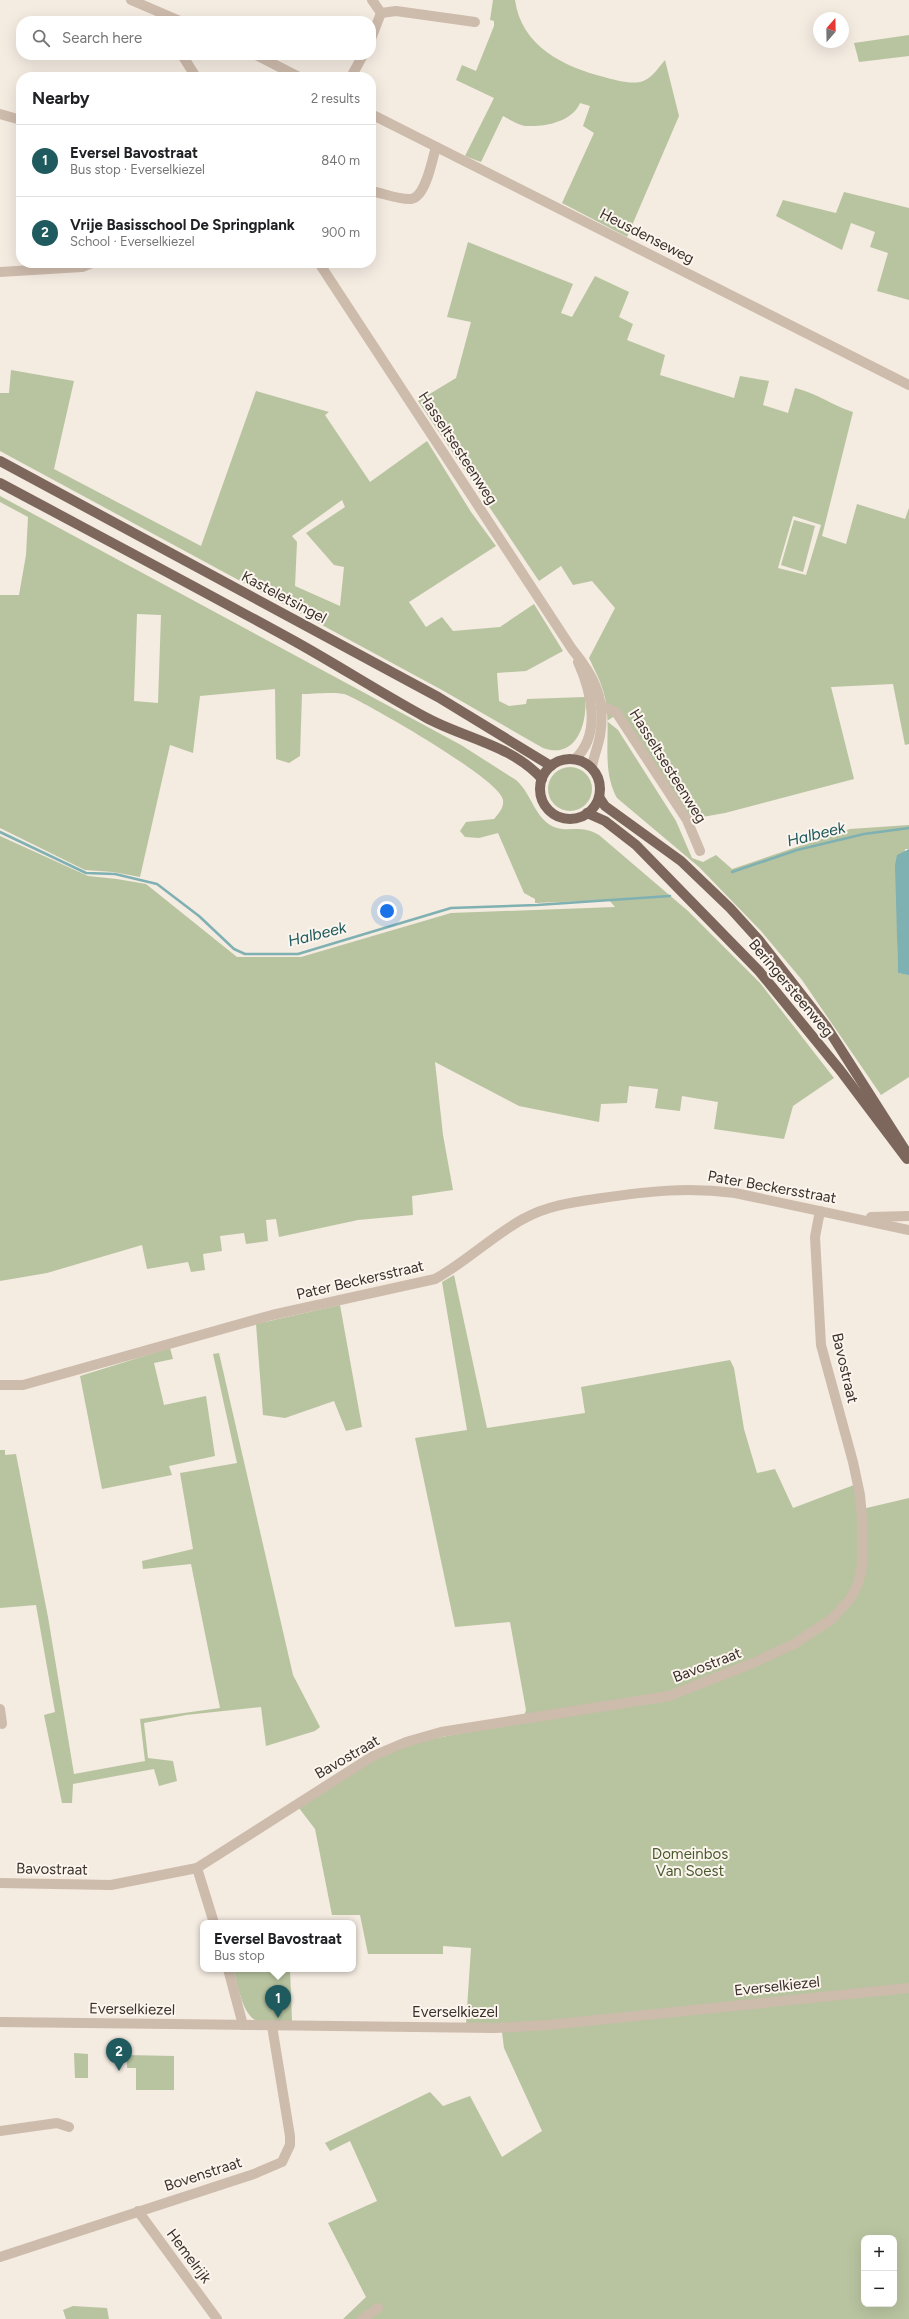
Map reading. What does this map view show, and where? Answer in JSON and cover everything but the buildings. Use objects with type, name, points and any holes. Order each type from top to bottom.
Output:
[{"type":"main road","name":"Kasteletsingel","points":[[0,461],[438,697],[551,766]]},
{"type":"main road","points":[[0,483],[297,642],[426,718],[451,730],[492,745],[528,767],[542,779]]},
{"type":"main road","points":[[567,759],[575,759],[585,762],[592,768],[598,777],[600,787],[599,797],[595,806],[587,813],[570,819],[552,813],[542,797],[542,779],[551,766],[567,759]]},
{"type":"main road","name":"Beringersteenweg","points":[[599,797],[605,806],[645,837],[681,861],[696,874],[759,940],[826,1026],[909,1156]]},
{"type":"main road","name":"Beringersteenweg","points":[[587,813],[605,821],[636,845],[759,971],[840,1070],[899,1151],[909,1161]]},
{"type":"street","points":[[131,0],[168,16]]},
{"type":"street","points":[[146,0],[156,16]]},
{"type":"street","points":[[372,0],[381,13]]},
{"type":"street","points":[[381,13],[396,10],[475,22]]},
{"type":"street","points":[[376,26],[381,13]]},
{"type":"street","points":[[185,60],[193,72]]},
{"type":"street","points":[[266,60],[289,72]]},
{"type":"street","points":[[354,72],[360,60]]},
{"type":"street","points":[[0,114],[16,119]]},
{"type":"street","name":"Heusdenseweg","points":[[376,117],[909,385]]},
{"type":"street","points":[[376,192],[410,199],[416,197],[422,192],[436,147]]},
{"type":"street","points":[[0,272],[66,268]]},
{"type":"street","name":"Hasseltsesteenweg","points":[[322,268],[572,649],[589,670],[599,692],[601,706],[600,737],[593,756],[592,768]]},
{"type":"street","name":"Hasseltsesteenweg","points":[[572,649],[589,692],[592,708],[590,727],[586,743],[581,754],[575,759]]},
{"type":"street","name":"Hasseltsesteenweg","points":[[601,706],[616,712],[687,820],[700,851]]},
{"type":"street","name":"Pater Beckersstraat","points":[[0,1385],[23,1385],[272,1315],[435,1279],[454,1268],[522,1219],[560,1204],[659,1190],[698,1189],[735,1193],[909,1230]]},
{"type":"street","name":"Bavostraat","points":[[0,1883],[111,1885],[197,1868],[373,1756],[406,1742],[448,1731],[669,1696],[746,1666],[794,1644],[842,1610],[858,1584],[862,1566],[862,1517],[860,1495],[853,1462],[821,1345],[815,1236],[820,1211]]},
{"type":"street","name":"Pater Beckersstraat","points":[[855,1218],[909,1216]]},
{"type":"street","points":[[0,1709],[2,1724]]},
{"type":"street","points":[[197,1868],[213,1920]]},
{"type":"street","points":[[229,1972],[243,2025]]},
{"type":"street","name":"Everselkiezel","points":[[0,2022],[495,2028],[540,2025],[909,1988]]},
{"type":"street","name":"Bovenstraat","points":[[0,2257],[254,2174],[282,2162],[290,2145],[290,2136],[272,2026]]},
{"type":"street","points":[[0,2131],[57,2122],[68,2127]]},
{"type":"street","name":"Hemelrijk","points":[[138,2211],[217,2319]]},
{"type":"street","points":[[362,2319],[378,2308]]},
{"type":"green space","points":[[493,0],[515,0],[519,16],[526,30],[535,42],[560,60],[589,73],[622,81],[640,82],[648,79],[665,60],[679,116],[627,237],[562,203],[594,133],[583,126],[590,106],[580,103],[571,115],[557,122],[541,126],[526,126],[503,116],[481,162],[465,156],[494,98],[456,80],[462,65],[476,71],[494,26],[494,21],[490,20]]},
{"type":"green space","points":[[909,35],[909,56],[859,62],[854,43]]},
{"type":"green space","points":[[844,192],[909,208],[909,300],[877,291],[888,253],[870,247],[875,232],[851,223],[842,250],[776,216],[783,200],[836,213]]},
{"type":"green space","points":[[468,242],[573,284],[561,313],[572,317],[595,276],[629,292],[619,317],[633,324],[627,340],[665,355],[660,375],[734,398],[740,376],[769,381],[763,405],[788,413],[795,388],[803,390],[853,412],[822,536],[846,544],[857,504],[905,519],[909,508],[909,744],[905,745],[893,684],[831,687],[854,779],[725,813],[691,819],[616,715],[607,721],[606,704],[603,692],[589,658],[615,608],[592,581],[573,585],[561,566],[539,581],[418,401],[456,378],[471,322],[447,317]],"holes":[[[793,516],[821,525],[806,575],[778,568]]]},
{"type":"green space","points":[[11,370],[74,381],[54,469],[201,546],[256,391],[329,412],[325,415],[370,482],[427,441],[471,512],[496,546],[409,602],[426,627],[442,617],[453,631],[500,627],[534,604],[563,651],[526,671],[497,673],[499,701],[509,706],[526,704],[527,699],[585,697],[584,718],[578,737],[572,744],[564,749],[554,750],[543,748],[442,690],[0,451],[0,393],[9,393]],"holes":[[[342,500],[345,507],[306,533],[334,565],[344,567],[340,606],[295,586],[297,542],[292,536]]]},
{"type":"green space","points":[[0,496],[461,745],[516,780],[526,792],[537,812],[547,823],[554,827],[560,829],[586,830],[599,835],[688,911],[760,983],[834,1078],[793,1106],[784,1139],[714,1129],[718,1102],[682,1096],[680,1111],[655,1108],[658,1089],[629,1086],[627,1103],[601,1104],[599,1122],[519,1106],[435,1062],[443,1135],[453,1190],[412,1196],[413,1215],[358,1220],[279,1237],[276,1219],[266,1220],[268,1241],[246,1244],[244,1233],[220,1236],[222,1251],[203,1254],[205,1270],[191,1272],[188,1262],[147,1269],[142,1245],[47,1273],[0,1281],[0,836],[88,876],[146,884],[237,957],[301,957],[451,913],[615,907],[609,900],[535,903],[535,899],[524,893],[498,833],[479,838],[465,837],[460,831],[466,822],[494,819],[503,806],[503,800],[496,790],[481,776],[459,760],[381,713],[343,694],[302,694],[300,756],[289,763],[276,759],[275,689],[200,696],[193,753],[170,745],[140,877],[113,872],[85,870],[0,828],[0,595],[19,595],[26,555],[28,517],[0,502]],"holes":[[[137,614],[161,615],[158,703],[134,701]]]},
{"type":"green space","points":[[794,520],[815,526],[803,572],[781,565]]},
{"type":"green space","points":[[607,721],[618,730],[676,821],[692,858],[703,862],[716,855],[732,869],[850,829],[909,825],[909,849],[905,849],[897,926],[898,973],[909,975],[909,1077],[881,1095],[802,980],[761,931],[699,867],[617,798],[609,776]]},
{"type":"green space","points":[[570,767],[582,771],[588,777],[592,789],[588,801],[582,807],[570,811],[558,807],[552,801],[548,789],[552,777],[558,771]]},
{"type":"green space","name":"Domeinbos Van Soest","points":[[454,1275],[487,1428],[585,1413],[581,1387],[730,1360],[734,1368],[744,1429],[757,1473],[775,1469],[793,1508],[854,1485],[858,1510],[909,1498],[909,2319],[343,2319],[366,2297],[328,2223],[377,2201],[350,2141],[330,2151],[325,2143],[430,2092],[443,2106],[470,2096],[502,2157],[542,2131],[504,2048],[501,2024],[466,2024],[471,1948],[443,1946],[443,1954],[368,1954],[360,1915],[332,1915],[315,1829],[299,1808],[374,1758],[426,1740],[522,1722],[526,1710],[510,1622],[455,1627],[415,1438],[467,1430],[442,1282]]},
{"type":"green space","points":[[340,1305],[362,1427],[346,1431],[334,1401],[285,1418],[263,1415],[256,1324]]},
{"type":"green space","points":[[170,1348],[173,1359],[154,1363],[164,1405],[206,1396],[215,1456],[169,1466],[172,1475],[102,1489],[80,1376]]},
{"type":"green space","points":[[219,1353],[293,1675],[320,1727],[315,1731],[266,1746],[261,1707],[186,1715],[144,1723],[148,1758],[173,1761],[177,1781],[159,1786],[154,1769],[73,1784],[72,1803],[62,1803],[44,1715],[55,1712],[36,1605],[0,1608],[0,1450],[5,1450],[5,1455],[16,1454],[48,1617],[74,1774],[145,1761],[140,1719],[220,1708],[191,1564],[143,1569],[142,1561],[193,1549],[180,1473],[237,1463],[213,1354]]},
{"type":"green space","points":[[234,1972],[290,1972],[292,2021],[258,2021],[248,2013],[241,1999]]},
{"type":"green space","points":[[74,2053],[88,2054],[88,2078],[75,2078]]},
{"type":"green space","points":[[127,2055],[174,2056],[174,2090],[136,2090],[136,2068],[127,2068]]},
{"type":"green space","points":[[73,2306],[107,2308],[109,2319],[66,2319],[63,2310]]},
{"type":"water","points":[[909,849],[908,975],[898,973],[895,865],[897,855]]},
{"type":"waterway","name":"Halbeek","points":[[732,872],[797,850],[864,834],[909,828]]},
{"type":"waterway","name":"Halbeek","points":[[0,832],[86,873],[115,874],[157,884],[199,916],[234,949],[245,954],[298,954],[451,908],[537,905],[670,896]]},
{"type":"place","name":"Eversel Bavostraat","points":[[278,2018]]},
{"type":"place","name":"Vrije Basisschool De Springplank","points":[[119,2071]]}]
